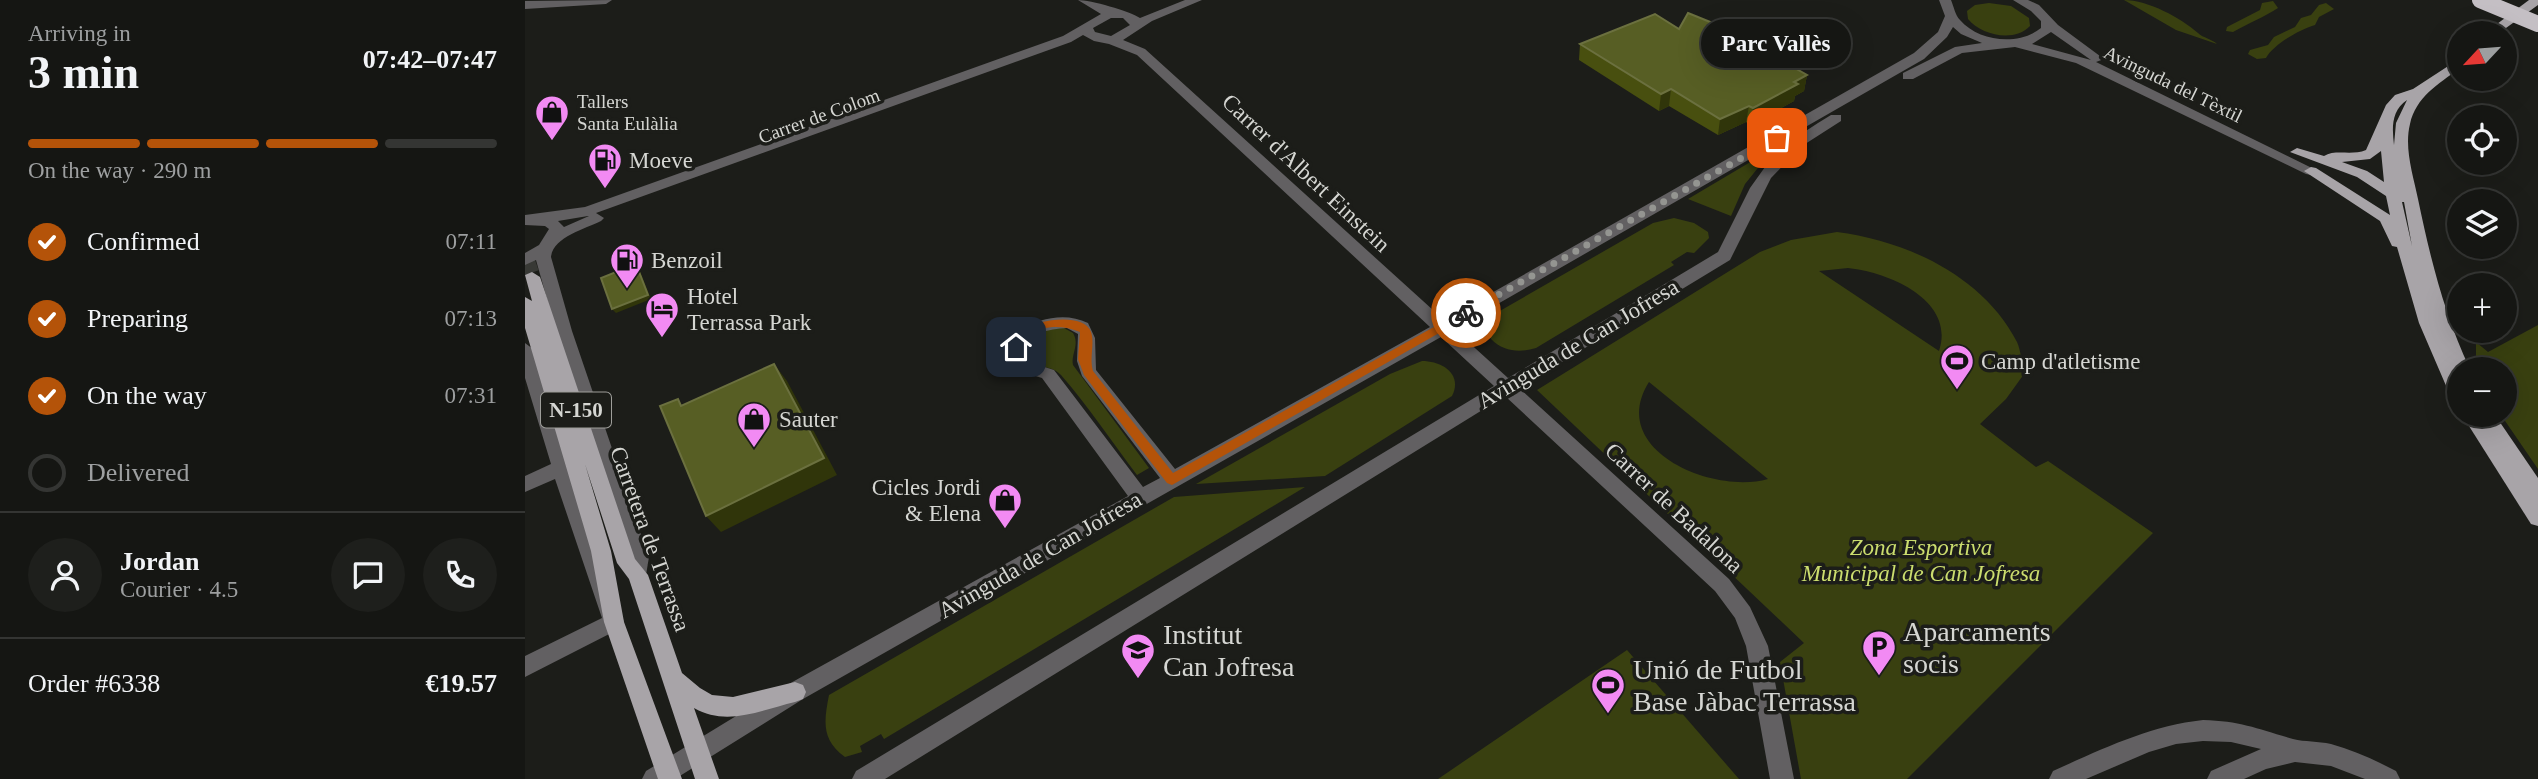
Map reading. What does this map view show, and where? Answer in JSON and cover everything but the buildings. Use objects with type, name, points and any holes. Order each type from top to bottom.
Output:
[{"type":"highway","points":[[2480,0],[2538,24]]},
{"type":"highway","points":[[2511,0],[2538,11]]},
{"type":"main road","points":[[2508,21],[2537,0]]},
{"type":"main road","points":[[2517,26],[2538,11]]},
{"type":"main road","points":[[2297,152],[2341,158],[2365,155],[2375,150],[2379,143],[2379,132],[2400,98],[2419,92],[2447,70]]},
{"type":"main road","points":[[2417,236],[2401,135],[2407,112],[2419,92]]},
{"type":"main road","points":[[2385,124],[2393,193],[2418,293],[2432,316],[2446,327]]},
{"type":"main road","points":[[2297,152],[2362,174],[2404,203],[2457,357]]},
{"type":"main road","points":[[2311,171],[2363,189],[2393,193]]},
{"type":"main road","points":[[2311,171],[2366,204],[2391,225],[2409,294],[2446,327],[2452,357]]},
{"type":"main road","points":[[2393,193],[2402,183],[2405,171]]},
{"type":"main road","name":"Carretera de Terrassa","points":[[529,268],[627,563],[638,575],[706,779]]},
{"type":"main road","name":"Carretera de Terrassa","points":[[525,303],[601,551],[614,622],[664,777]]},
{"type":"main road","points":[[2446,327],[2441,334],[2449,357]]},
{"type":"main road","points":[[2479,427],[2538,518]]},
{"type":"main road","points":[[2484,427],[2514,481]]},
{"type":"main road","points":[[2494,427],[2538,493]]},
{"type":"main road","points":[[671,675],[701,703],[723,708],[753,704],[795,692]]},
{"type":"street","points":[[526,6],[607,0]]},
{"type":"street","points":[[1120,14],[1143,11],[1175,0]]},
{"type":"street","points":[[1136,27],[1157,14],[1196,0]]},
{"type":"street","name":"Avinguda de Can Jofresa","points":[[664,777],[698,751],[795,692],[1440,327],[1688,190],[1919,56],[1943,34],[1949,9],[1959,0]]},
{"type":"street","name":"Avinguda del Tèxtil","points":[[2019,0],[2035,8],[2074,44],[2110,66],[2297,152]]},
{"type":"street","points":[[1085,1],[1101,10],[1133,17],[1135,39],[1141,52]]},
{"type":"street","points":[[1085,1],[1089,25]]},
{"type":"street","name":"Avinguda del Tèxtil","points":[[1949,9],[1965,31],[1977,37],[2081,61],[2311,171]]},
{"type":"street","name":"Carrer de Colom","points":[[530,218],[588,211],[1067,39],[1104,16],[1120,14]]},
{"type":"street","points":[[2010,43],[2041,36],[2047,29],[2047,21]]},
{"type":"street","name":"Carrer d'Albert Einstein","points":[[1089,25],[1091,36],[1141,52],[1440,327]]},
{"type":"street","name":"Carrer de Colom","points":[[529,268],[549,244],[581,224],[1072,45],[1121,37],[1136,27]]},
{"type":"street","name":"Avinguda de Can Jofresa","points":[[864,779],[1724,256],[1735,242],[1751,199],[1770,169],[1803,138],[1948,55],[1967,48],[2010,43]]},
{"type":"street","points":[[530,218],[549,221],[557,228],[543,257],[564,331],[639,557],[638,575]]},
{"type":"street","points":[[1140,498],[1048,374],[1019,365],[1014,353],[1020,339],[1027,332],[1059,323],[1073,324],[1084,330],[1084,359],[1088,372],[1172,480]]},
{"type":"street","name":"Carrer de Badalona","points":[[1440,327],[1709,572],[1738,606],[1752,629],[1758,646],[1782,779]]},
{"type":"street","points":[[525,351],[561,468],[614,622],[525,667]]},
{"type":"street","points":[[525,484],[561,468]]},
{"type":"street","points":[[2061,779],[2128,749],[2187,730],[2238,732],[2266,738],[2296,751],[2323,755],[2369,768],[2388,779]]},
{"type":"street","points":[[2219,779],[2265,758],[2296,751]]},
{"type":"green space","points":[[2124,0],[2143,3],[2164,11],[2217,44],[2176,30]]},
{"type":"green space","points":[[2273,1],[2278,8],[2233,32],[2226,31],[2227,27],[2260,10],[2262,3]]},
{"type":"green space","points":[[1989,3],[2011,6],[2029,18],[2030,26],[2015,34],[1998,35],[1974,25],[1968,19],[1967,11],[1975,5]]},
{"type":"green space","points":[[2326,3],[2334,9],[2319,17],[2315,25],[2281,43],[2266,58],[2257,59],[2248,54],[2250,50],[2268,45],[2274,37],[2295,27],[2301,18],[2311,15],[2319,5]]},
{"type":"green space","points":[[1774,148],[1745,184],[1731,216],[1688,199]]},
{"type":"green space","points":[[1674,218],[1694,223],[1708,232],[1709,238],[1694,253],[1687,252],[1671,262],[1674,265],[1536,348],[1512,350],[1501,347],[1491,339],[1489,322],[1498,312],[1653,223]]},
{"type":"green space","name":"Zona Esportiva Municipal de Can Jofresa","points":[[1837,232],[1863,237],[1916,253],[1964,281],[1984,298],[2017,342],[2024,374],[2006,399],[1980,424],[2036,467],[2048,461],[2153,533],[1907,779],[1801,779],[1780,662],[1804,643],[1537,390],[1760,252],[1791,240]],"holes":[[[1848,268],[1881,275],[1915,292],[1928,303],[1938,317],[1942,333],[1939,351],[1819,271]],[[1649,382],[1768,479],[1745,482],[1720,480],[1695,473],[1672,462],[1653,447],[1642,428],[1640,406]]]},
{"type":"green space","points":[[2538,325],[2538,469],[2509,427],[2517,427],[2517,357],[2476,357],[2476,343],[2488,352],[2505,343],[2517,343],[2517,336]]},
{"type":"green space","points":[[1064,328],[1073,333],[1076,341],[1073,365],[1149,468],[1137,475],[1061,375],[1050,368],[1026,360],[1023,346],[1034,334]]},
{"type":"green space","points":[[1422,361],[1437,363],[1449,370],[1455,381],[1452,396],[1325,476],[1196,484],[1390,374]]},
{"type":"green space","points":[[1305,487],[884,739],[881,734],[860,746],[862,752],[845,757],[837,751],[828,737],[826,713],[829,695],[1174,497]]},
{"type":"green space","name":"Unió de Futbol Base Jàbac Terrassa","points":[[1627,650],[1739,779],[1438,779]]},
{"type":"tunnel","points":[[525,257],[532,277]]},
{"type":"way so far","points":[[1466,313],[1777,138]]},
{"type":"place","name":"Parc Vallès","points":[[1777,138]]},
{"type":"place","name":"Tallers Santa Eulàlia","points":[[552,142]]},
{"type":"place","name":"Moeve","points":[[605,190]]},
{"type":"place","name":"Benzoil","points":[[627,290]]},
{"type":"place","name":"Hotel Terrassa Park","points":[[662,339]]},
{"type":"place","name":"Camp d'atletisme","points":[[1957,391]]},
{"type":"place","name":"Sauter","points":[[754,449]]},
{"type":"place","name":"Cicles Jordi & Elena","points":[[1005,530]]},
{"type":"place","name":"Aparcaments socis","points":[[1879,677]]},
{"type":"place","name":"Institut Can Jofresa","points":[[1138,680]]},
{"type":"place","name":"Unió de Futbol Base Jàbac Terrassa","points":[[1608,715]]},
{"type":"route","points":[[1016,347],[1027,332],[1044,325],[1066,323],[1084,330],[1084,359],[1088,372],[1172,480],[1466,313]]}]
